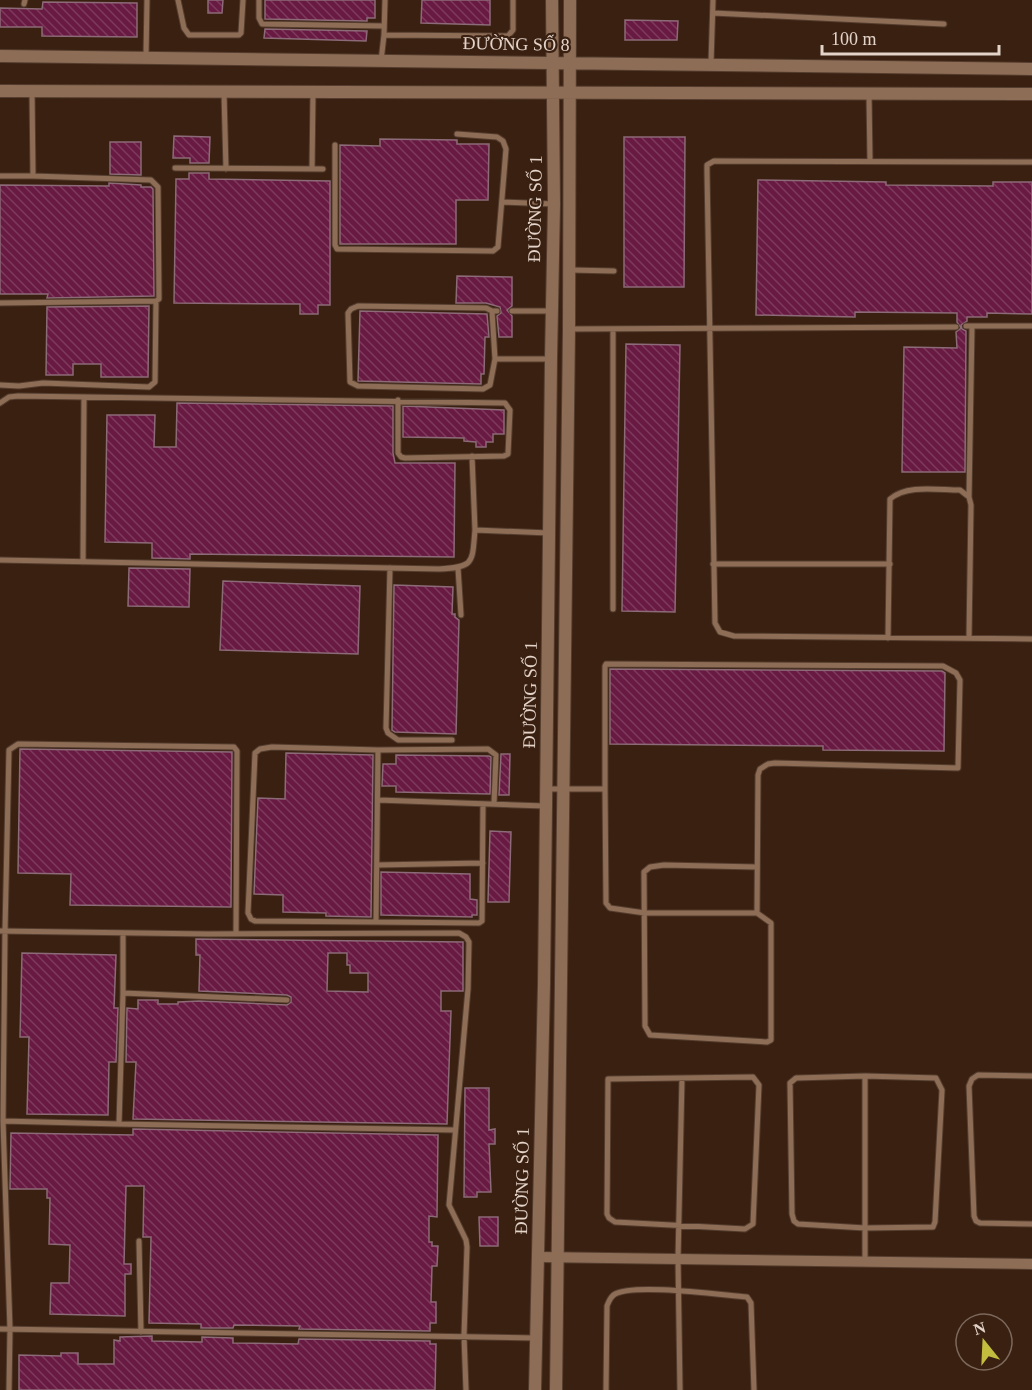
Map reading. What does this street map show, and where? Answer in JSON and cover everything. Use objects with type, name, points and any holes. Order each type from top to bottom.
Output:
[{"type":"street","name":"ĐƯỜNG SỐ 1","points":[[535,1390],[547,806],[554,204],[552,0]]},
{"type":"street","name":"ĐƯỜNG SỐ 1","points":[[556,1390],[571,92],[570,0]]},
{"type":"street","name":"ĐƯỜNG SỐ 8","points":[[0,56],[1032,69]]},
{"type":"street","points":[[0,91],[1032,94]]},
{"type":"street","points":[[538,1257],[1032,1264]]},
{"type":"lane","points":[[146,58],[147,0]]},
{"type":"lane","points":[[178,0],[184,28],[189,35],[239,35],[243,0]]},
{"type":"lane","points":[[260,0],[259,18],[262,24],[384,26]]},
{"type":"lane","points":[[381,61],[384,0]]},
{"type":"lane","points":[[384,35],[507,36],[513,30],[513,0]]},
{"type":"lane","points":[[710,65],[714,0]]},
{"type":"lane","points":[[713,14],[944,24]]},
{"type":"lane","points":[[33,91],[33,176]]},
{"type":"lane","points":[[224,91],[226,169]]},
{"type":"lane","points":[[312,169],[313,92]]},
{"type":"lane","points":[[869,93],[870,161]]},
{"type":"lane","points":[[335,145],[335,245],[337,249],[340,251],[493,251],[498,247],[506,149],[503,141],[497,137],[457,134]]},
{"type":"lane","points":[[1032,162],[714,161],[707,165],[714,623],[720,632],[734,636],[1032,639]]},
{"type":"lane","points":[[175,168],[323,169]]},
{"type":"lane","points":[[0,176],[151,180],[157,184],[159,193],[159,299],[156,301],[155,382],[149,387],[43,383],[19,386],[0,385]]},
{"type":"lane","points":[[502,202],[554,204]]},
{"type":"lane","points":[[569,270],[614,271]]},
{"type":"lane","points":[[0,303],[156,301]]},
{"type":"lane","points":[[358,306],[486,308],[494,311],[495,359],[490,385],[483,389],[358,386],[350,382],[348,373],[348,313],[358,306]]},
{"type":"lane","points":[[512,311],[552,311]]},
{"type":"lane","points":[[969,638],[971,505],[969,497],[969,326],[1032,326]]},
{"type":"lane","points":[[568,329],[956,327]]},
{"type":"lane","points":[[613,329],[613,609]]},
{"type":"lane","points":[[495,359],[551,359]]},
{"type":"lane","points":[[0,403],[9,397],[18,396],[398,400],[508,405],[510,410],[508,454],[504,456],[405,459],[398,453],[398,400]]},
{"type":"lane","points":[[83,562],[84,397]]},
{"type":"lane","points":[[0,560],[458,568],[468,564],[472,558],[475,530],[472,456]]},
{"type":"lane","points":[[888,638],[890,499],[897,493],[909,490],[960,490],[969,497]]},
{"type":"lane","points":[[475,530],[549,533]]},
{"type":"lane","points":[[713,564],[890,564]]},
{"type":"lane","points":[[390,568],[386,728],[388,733],[398,740],[452,740]]},
{"type":"lane","points":[[458,568],[461,615]]},
{"type":"lane","points":[[757,867],[664,866],[650,867],[644,872],[645,912],[645,1026],[650,1035],[766,1042],[771,1040],[771,922],[757,913],[645,912],[610,908],[606,903],[604,666],[606,664],[943,666],[956,673],[960,680],[957,768],[768,764],[760,769],[758,775],[757,913]]},
{"type":"lane","points":[[9,1390],[10,1329],[3,1121],[2,931],[9,750],[18,744],[234,747],[237,751],[236,934]]},
{"type":"lane","points":[[483,804],[484,917],[479,923],[255,921],[248,913],[255,753],[260,749],[272,747],[378,750],[488,749],[496,755],[494,804]]},
{"type":"lane","points":[[376,922],[378,750]]},
{"type":"lane","points":[[547,789],[605,789]]},
{"type":"lane","points":[[378,800],[547,806]]},
{"type":"lane","points":[[377,865],[483,863]]},
{"type":"lane","points":[[2,931],[236,934],[459,933],[466,937],[469,942],[468,989],[449,1205],[466,1240],[467,1247],[464,1336],[466,1390]]},
{"type":"lane","points":[[119,1124],[123,933]]},
{"type":"lane","points":[[123,993],[287,1000]]},
{"type":"lane","points":[[1032,1076],[978,1075],[972,1079],[969,1086],[976,1221],[1032,1224]]},
{"type":"lane","points":[[865,1076],[865,1262]]},
{"type":"lane","points":[[865,1076],[936,1078],[942,1090],[933,1227],[865,1228],[798,1224],[794,1221],[790,1083],[796,1078],[865,1076]]},
{"type":"lane","points":[[753,1077],[759,1085],[753,1224],[745,1229],[679,1225],[615,1222],[609,1218],[607,1214],[607,1082],[611,1078],[753,1077]]},
{"type":"lane","points":[[680,1390],[678,1259],[682,1078]]},
{"type":"lane","points":[[3,1121],[454,1130]]},
{"type":"lane","points":[[140,1241],[141,1332]]},
{"type":"lane","points":[[606,1390],[607,1306],[610,1298],[630,1290],[678,1291],[747,1297],[752,1304],[754,1390]]},
{"type":"lane","points":[[0,1329],[536,1338]]},
{"type":"building","points":[[208,0],[223,0],[222,13],[208,13]]},
{"type":"building","points":[[265,0],[375,0],[375,18],[367,18],[367,21],[265,19]]},
{"type":"building","points":[[422,0],[490,0],[490,25],[421,23]]},
{"type":"building","points":[[43,2],[137,3],[137,37],[42,36],[42,27],[0,27],[0,8],[42,9]]},
{"type":"building","points":[[625,20],[678,21],[677,40],[625,40]]},
{"type":"building","points":[[265,29],[367,31],[366,41],[264,38]]},
{"type":"building","points":[[174,136],[210,137],[209,163],[190,163],[190,158],[173,158]]},
{"type":"building","points":[[624,137],[685,137],[684,287],[624,287]]},
{"type":"building","points":[[380,139],[457,140],[457,144],[489,144],[488,200],[456,200],[456,244],[340,244],[340,145],[380,146]]},
{"type":"building","points":[[110,142],[141,142],[141,175],[110,174]]},
{"type":"building","points":[[189,173],[209,173],[209,179],[330,181],[330,305],[318,305],[318,314],[300,314],[300,304],[174,303],[176,179],[189,179]]},
{"type":"building","points":[[758,180],[993,186],[993,182],[1032,182],[1032,314],[987,313],[987,317],[967,317],[967,321],[961,325],[966,331],[965,472],[902,472],[904,347],[957,348],[956,332],[961,328],[957,322],[957,313],[855,312],[855,317],[756,315]]},
{"type":"building","points":[[109,183],[141,185],[141,187],[153,189],[154,296],[47,298],[48,294],[0,294],[0,185],[109,186]]},
{"type":"building","points":[[457,276],[512,277],[512,306],[507,310],[512,316],[512,337],[499,337],[497,316],[501,313],[500,307],[486,303],[456,303]]},
{"type":"building","points":[[149,306],[148,377],[101,377],[101,364],[73,364],[73,375],[46,375],[47,307]]},
{"type":"building","points":[[360,311],[487,314],[489,337],[485,337],[484,374],[481,374],[481,384],[358,381]]},
{"type":"building","points":[[626,344],[680,345],[675,612],[622,611]]},
{"type":"building","points":[[177,403],[393,406],[395,463],[455,463],[454,557],[190,554],[190,559],[152,558],[152,543],[105,542],[107,415],[155,415],[154,447],[176,447]]},
{"type":"building","points":[[403,406],[504,410],[504,434],[493,434],[493,442],[486,442],[486,447],[476,447],[476,442],[464,441],[464,438],[403,437]]},
{"type":"building","points":[[129,568],[190,569],[189,607],[128,606]]},
{"type":"building","points":[[223,581],[360,586],[358,654],[220,650]]},
{"type":"building","points":[[394,585],[453,587],[452,614],[455,614],[459,620],[456,734],[395,732],[392,730]]},
{"type":"building","points":[[610,669],[942,671],[945,673],[944,751],[823,750],[823,746],[610,744]]},
{"type":"building","points":[[20,749],[232,752],[231,907],[70,905],[71,874],[18,873]]},
{"type":"building","points":[[286,753],[373,755],[371,917],[283,912],[283,895],[254,894],[258,798],[285,799]]},
{"type":"building","points":[[501,754],[510,754],[509,795],[499,795]]},
{"type":"building","points":[[396,755],[489,756],[491,757],[490,794],[396,792],[396,786],[382,786],[383,764],[396,764]]},
{"type":"building","points":[[490,831],[511,832],[509,902],[488,902]]},
{"type":"building","points":[[381,872],[470,874],[470,899],[477,900],[477,915],[472,915],[472,917],[381,915]]},
{"type":"building","points":[[196,939],[463,942],[463,991],[441,991],[441,1011],[451,1011],[447,1124],[133,1119],[136,1062],[126,1062],[127,1008],[138,1009],[138,1000],[158,1000],[158,1004],[199,1001],[287,1005],[291,1002],[291,997],[287,995],[199,991],[200,955],[196,955]],"holes":[[[328,953],[347,953],[350,973],[368,973],[368,992],[327,991]]]},
{"type":"building","points":[[22,953],[116,955],[114,1008],[118,1008],[116,1062],[109,1062],[108,1115],[27,1114],[29,1037],[20,1037]]},
{"type":"building","points":[[465,1088],[489,1088],[489,1130],[495,1129],[495,1144],[489,1144],[491,1192],[477,1192],[477,1197],[464,1197]]},
{"type":"building","points":[[133,1129],[438,1135],[437,1217],[429,1216],[429,1242],[432,1242],[432,1246],[438,1246],[437,1266],[432,1266],[431,1302],[436,1302],[436,1323],[430,1323],[430,1331],[299,1329],[300,1326],[234,1325],[233,1328],[201,1328],[201,1324],[149,1323],[151,1237],[143,1237],[144,1186],[126,1186],[124,1264],[131,1264],[131,1274],[125,1274],[125,1316],[50,1314],[51,1283],[69,1283],[70,1245],[49,1244],[50,1198],[47,1198],[47,1189],[10,1189],[11,1133],[133,1135]]},
{"type":"building","points":[[479,1217],[498,1217],[498,1246],[480,1246]]},
{"type":"building","points":[[152,1336],[152,1341],[202,1342],[202,1337],[233,1338],[233,1343],[298,1344],[299,1339],[430,1341],[430,1344],[436,1344],[435,1390],[19,1390],[19,1355],[61,1356],[61,1353],[78,1353],[78,1364],[114,1364],[114,1340],[120,1341],[120,1337]]}]
